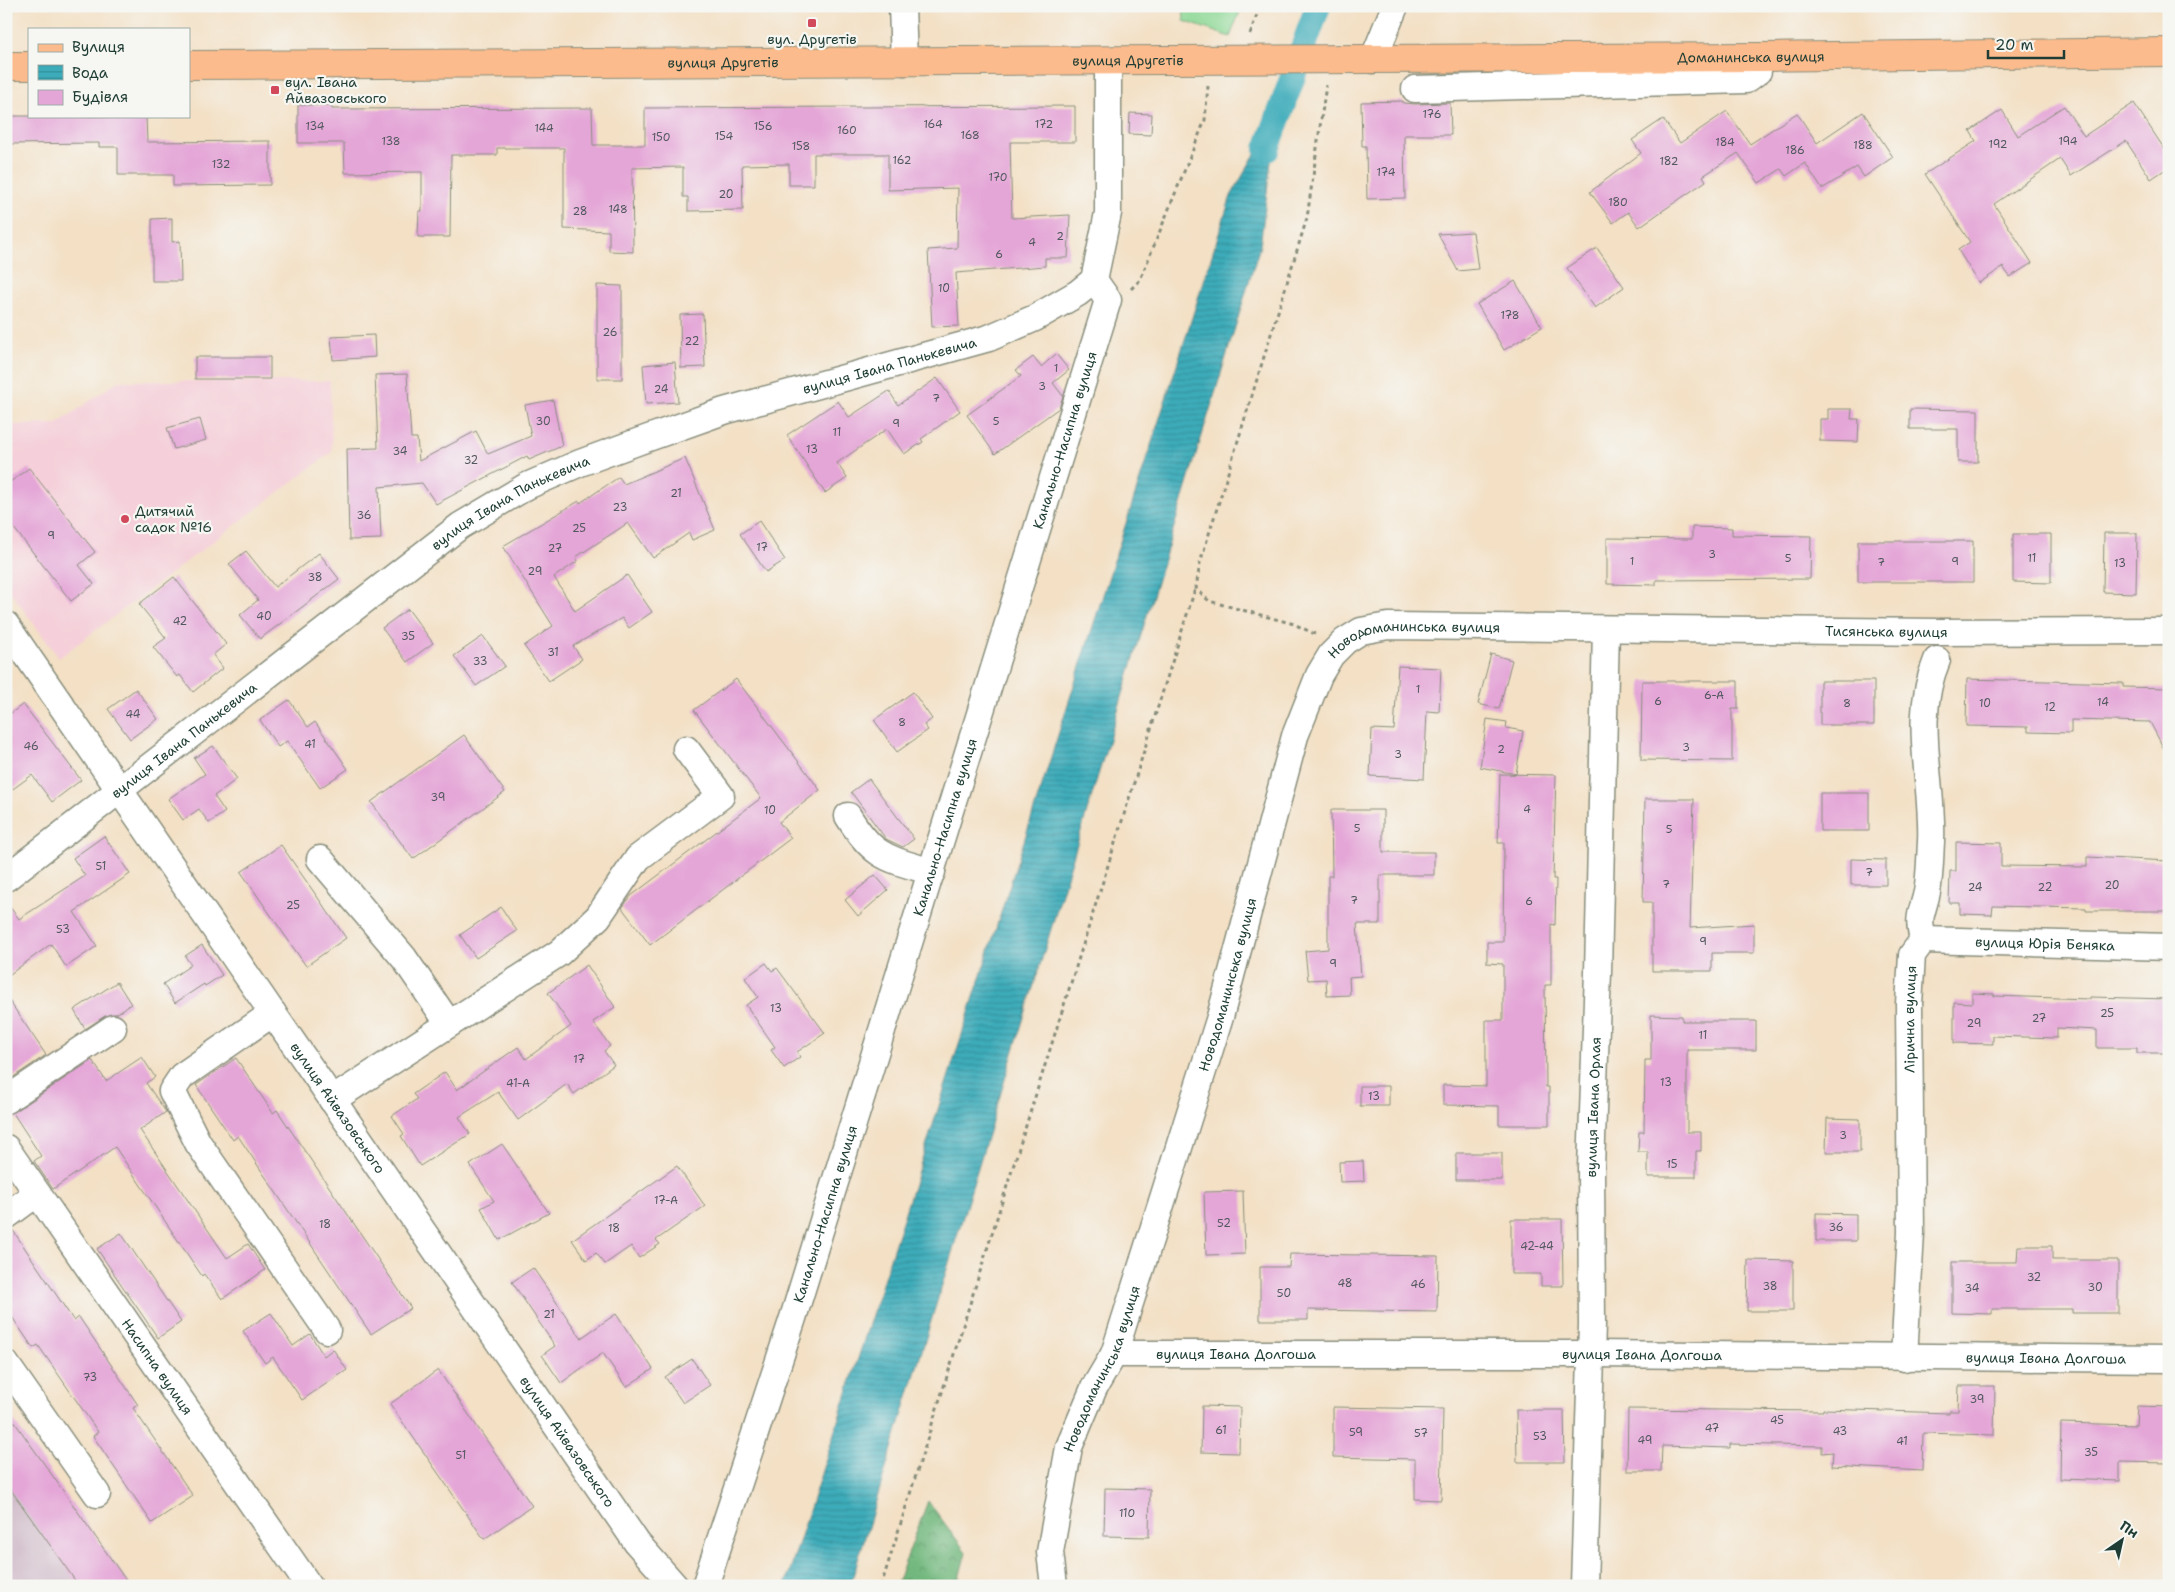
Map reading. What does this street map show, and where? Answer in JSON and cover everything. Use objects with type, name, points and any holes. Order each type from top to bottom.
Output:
[{"type":"main road","name":"Доманинська вулиця","points":[[1258,60],[1332,71],[1373,60],[2169,52]]},
{"type":"main road","name":"вулиця Другетів","points":[[190,65],[1258,60]]},
{"type":"main road","points":[[6,66],[28,66]]},
{"type":"street","points":[[902,6],[904,62]]},
{"type":"street","points":[[1373,60],[1396,6]]},
{"type":"street","points":[[1415,90],[1746,80],[1758,71],[1759,57]]},
{"type":"street","name":"Канально-Насипна вулиця","points":[[705,1586],[793,1318],[932,872],[1101,290],[1108,213],[1108,61]]},
{"type":"street","name":"вулиця Івана Панькевича","points":[[6,878],[460,526],[527,486],[580,462],[724,411],[989,338],[1035,318],[1078,293],[1101,290]]},
{"type":"street","name":"вулиця Айвазовського","points":[[6,625],[121,789],[332,1100],[637,1543],[675,1586]]},
{"type":"street","name":"Новодоманинська вулиця","points":[[1054,1586],[1050,1552],[1069,1447],[1094,1388],[1114,1354],[1220,1017],[1295,736],[1319,675],[1331,655],[1345,641],[1361,631],[1388,626],[1606,629]]},
{"type":"street","name":"Тисянська вулиця","points":[[1606,629],[2169,632]]},
{"type":"street","name":"вулиця Івана Орлая","points":[[1584,1586],[1590,1354],[1590,1168],[1598,972],[1606,629]]},
{"type":"street","points":[[1923,940],[1918,921],[1927,891],[1931,840],[1923,722],[1928,681],[1937,660]]},
{"type":"street","points":[[332,1100],[559,953],[598,917],[638,858],[721,796],[686,749]]},
{"type":"street","points":[[848,816],[863,840],[879,854],[932,872]]},
{"type":"street","points":[[320,858],[404,958],[449,1024]]},
{"type":"street","name":"вулиця Юрія Беняка","points":[[1923,940],[2169,947]]},
{"type":"street","name":"Лірична вулиця","points":[[1904,1358],[1911,1233],[1909,1004],[1912,955],[1923,940]]},
{"type":"street","points":[[273,1013],[182,1076],[172,1091],[198,1143],[327,1330]]},
{"type":"street","points":[[6,1100],[114,1028]]},
{"type":"street","name":"Насипна вулиця","points":[[6,1148],[309,1586]]},
{"type":"street","points":[[6,1216],[36,1194]]},
{"type":"street","name":"вулиця Івана Долгоша","points":[[1114,1354],[1590,1354],[1904,1358],[2169,1358]]},
{"type":"street","points":[[6,1364],[97,1494]]},
{"type":"path","points":[[1101,290],[1127,293],[1140,280],[1205,120],[1210,61]]},
{"type":"path","points":[[881,1586],[1196,586],[1200,563],[1307,218],[1325,86],[1332,71]]},
{"type":"path","points":[[1196,586],[1209,601],[1294,624],[1326,639],[1331,655]]},
{"type":"shaded area","name":"Дитячий садок №16","points":[[118,381],[330,381],[332,452],[59,658],[6,586],[6,425],[57,424]]},
{"type":"shaded area","points":[[6,1410],[52,1475],[131,1586],[6,1586]]},
{"type":"green space","points":[[1183,6],[1242,6],[1230,37],[1184,21]]},
{"type":"green space","points":[[928,1501],[966,1552],[957,1586],[896,1586]]},
{"type":"water","points":[[1277,115],[1260,246],[850,1586],[785,1586],[1231,196]]},
{"type":"building","points":[[1403,101],[1403,103],[1415,104],[1450,103],[1451,135],[1404,135],[1405,198],[1367,199],[1366,146],[1362,146],[1361,102]]},
{"type":"building","points":[[2134,103],[2169,156],[2169,167],[2151,179],[2126,141],[2071,176],[2060,159],[1994,204],[2032,263],[2010,277],[2003,267],[1979,283],[1958,250],[1970,242],[1925,174],[1976,141],[1970,131],[2002,110],[2018,136],[2064,106],[2084,136]]},
{"type":"building","points":[[298,105],[332,105],[332,109],[592,108],[593,145],[645,145],[645,108],[1075,106],[1075,142],[1010,142],[1012,218],[1070,215],[1068,258],[1045,258],[1045,266],[956,273],[959,326],[932,327],[928,250],[957,248],[958,188],[888,190],[888,154],[814,154],[814,185],[789,185],[789,164],[742,165],[743,210],[688,211],[688,197],[683,197],[683,167],[632,168],[633,252],[609,251],[609,231],[564,229],[564,148],[497,148],[497,155],[451,155],[450,237],[418,237],[419,211],[422,211],[422,172],[345,173],[344,143],[298,143]]},
{"type":"building","points":[[1727,111],[1750,144],[1797,113],[1817,143],[1863,112],[1893,157],[1864,177],[1857,167],[1822,189],[1805,163],[1786,176],[1781,169],[1759,183],[1738,153],[1703,176],[1706,181],[1639,227],[1628,212],[1613,223],[1590,192],[1641,153],[1632,140],[1663,119],[1680,143]]},
{"type":"building","points":[[1130,113],[1152,114],[1151,135],[1129,134]]},
{"type":"building","points":[[6,116],[28,116],[28,118],[146,118],[147,142],[270,141],[270,185],[173,186],[173,175],[118,175],[118,147],[99,147],[99,143],[6,144]]},
{"type":"building","points":[[172,218],[172,242],[180,241],[181,281],[152,281],[152,219]]},
{"type":"building","points":[[1473,232],[1478,269],[1458,271],[1438,234]]},
{"type":"building","points":[[1597,248],[1624,287],[1595,308],[1567,268]]},
{"type":"building","points":[[1515,281],[1542,327],[1504,350],[1477,304]]},
{"type":"building","points":[[597,285],[622,286],[622,379],[597,379]]},
{"type":"building","points":[[703,314],[705,367],[681,368],[680,315]]},
{"type":"building","points":[[374,335],[375,357],[333,360],[331,337]]},
{"type":"building","points":[[1056,354],[1069,370],[1053,383],[1063,396],[1059,408],[995,454],[967,415],[1021,376],[1016,370],[1033,357],[1041,367]]},
{"type":"building","points":[[195,357],[270,357],[270,379],[195,379]]},
{"type":"building","points":[[675,362],[678,402],[646,404],[643,365]]},
{"type":"building","points":[[407,374],[411,438],[417,438],[419,461],[476,431],[488,454],[531,436],[525,405],[553,400],[562,446],[529,460],[527,456],[436,504],[422,483],[379,487],[381,539],[349,540],[347,449],[378,448],[375,375]]},
{"type":"building","points":[[937,378],[960,411],[921,439],[923,442],[904,454],[887,429],[837,463],[847,478],[825,493],[787,435],[838,401],[849,417],[889,391],[898,405]]},
{"type":"building","points":[[1828,409],[1852,409],[1851,419],[1859,419],[1858,442],[1820,441],[1820,419],[1828,419]]},
{"type":"building","points":[[1910,409],[1978,410],[1978,462],[1958,462],[1958,429],[1910,429]]},
{"type":"building","points":[[200,419],[206,440],[174,449],[167,428]]},
{"type":"building","points":[[685,458],[715,530],[692,540],[689,533],[653,558],[628,523],[576,557],[578,561],[554,577],[575,611],[627,575],[652,612],[629,628],[622,618],[573,646],[582,659],[549,681],[524,646],[553,626],[503,546],[579,501],[580,503],[619,477],[624,484]]},
{"type":"building","points":[[29,468],[95,552],[79,565],[94,584],[71,601],[6,518],[6,485]]},
{"type":"building","points":[[759,521],[785,560],[766,572],[740,534]]},
{"type":"building","points":[[1692,527],[1732,528],[1732,535],[1811,536],[1810,579],[1656,580],[1656,585],[1607,584],[1607,538],[1692,539]]},
{"type":"building","points":[[2104,533],[2137,533],[2136,593],[2103,592]]},
{"type":"building","points":[[2013,534],[2051,534],[2051,583],[2013,582]]},
{"type":"building","points":[[1858,541],[1973,541],[1973,582],[1858,582]]},
{"type":"building","points":[[246,551],[275,587],[319,553],[339,579],[260,639],[240,615],[258,600],[229,564]]},
{"type":"building","points":[[174,577],[226,644],[213,655],[223,668],[193,692],[180,675],[177,677],[153,647],[166,638],[139,604]]},
{"type":"building","points":[[408,609],[433,643],[407,662],[382,628]]},
{"type":"building","points":[[483,636],[505,666],[476,686],[454,656]]},
{"type":"building","points":[[1491,654],[1512,660],[1499,709],[1478,704]]},
{"type":"building","points":[[1398,666],[1441,668],[1439,712],[1427,711],[1424,779],[1370,776],[1372,729],[1394,730]]},
{"type":"building","points":[[736,679],[820,790],[779,822],[791,838],[650,945],[622,908],[631,896],[761,798],[694,710]]},
{"type":"building","points":[[1967,679],[2123,683],[2123,687],[2169,688],[2169,759],[2150,722],[2071,720],[2071,733],[2028,732],[2028,727],[1966,726]]},
{"type":"building","points":[[1642,681],[1738,681],[1738,709],[1732,709],[1732,761],[1641,760]]},
{"type":"building","points":[[1820,681],[1874,681],[1874,725],[1820,725]]},
{"type":"building","points":[[136,689],[158,719],[130,739],[108,709]]},
{"type":"building","points":[[913,692],[932,719],[924,725],[928,730],[897,752],[874,720]]},
{"type":"building","points":[[289,700],[308,727],[315,722],[348,769],[320,788],[287,741],[278,747],[260,720]]},
{"type":"building","points":[[23,704],[81,780],[52,802],[32,775],[6,794],[6,717]]},
{"type":"building","points":[[1487,719],[1507,722],[1506,728],[1523,731],[1516,774],[1480,767]]},
{"type":"building","points":[[464,735],[505,792],[413,859],[371,802]]},
{"type":"building","points":[[213,746],[237,779],[214,796],[225,812],[209,823],[199,809],[183,820],[168,799],[205,774],[194,758]]},
{"type":"building","points":[[1500,774],[1556,775],[1553,879],[1556,879],[1555,925],[1551,924],[1551,985],[1545,985],[1546,1087],[1549,1087],[1549,1125],[1499,1125],[1499,1106],[1443,1105],[1443,1085],[1486,1086],[1486,1020],[1503,1020],[1503,964],[1487,963],[1487,942],[1503,942],[1504,843],[1498,843]]},
{"type":"building","points":[[869,779],[914,839],[903,847],[886,839],[851,792]]},
{"type":"building","points":[[1820,793],[1869,793],[1869,831],[1820,831]]},
{"type":"building","points":[[1645,799],[1694,799],[1690,928],[1754,924],[1754,953],[1712,953],[1712,971],[1652,971],[1652,902],[1643,902]]},
{"type":"building","points":[[1331,810],[1383,810],[1383,852],[1434,852],[1434,875],[1380,875],[1380,924],[1357,924],[1361,976],[1349,977],[1350,995],[1327,996],[1326,979],[1308,980],[1305,951],[1328,949],[1328,876],[1332,876]]},
{"type":"building","points":[[104,836],[130,874],[74,912],[97,946],[66,967],[51,944],[6,977],[6,902],[19,919],[85,876],[73,858]]},
{"type":"building","points":[[1956,842],[2001,843],[2001,866],[2087,867],[2087,857],[2169,861],[2169,911],[2086,911],[2086,908],[1993,906],[1992,915],[1960,914],[1960,903],[1949,903],[1950,871],[1956,871]]},
{"type":"building","points":[[281,845],[346,938],[306,966],[241,872]]},
{"type":"building","points":[[1851,859],[1886,860],[1886,885],[1851,885]]},
{"type":"building","points":[[875,875],[888,890],[858,916],[845,900]]},
{"type":"building","points":[[501,907],[517,931],[476,958],[460,935]]},
{"type":"building","points":[[202,945],[222,975],[175,1003],[163,984],[191,965],[185,956]]},
{"type":"building","points":[[766,963],[772,971],[777,968],[825,1033],[797,1052],[800,1057],[784,1068],[771,1050],[775,1047],[746,1005],[758,997],[745,978]]},
{"type":"building","points":[[587,965],[615,1007],[593,1022],[610,1046],[604,1051],[614,1065],[574,1094],[567,1084],[518,1120],[498,1092],[459,1117],[470,1134],[420,1166],[401,1136],[404,1134],[392,1116],[417,1099],[413,1094],[445,1072],[457,1090],[518,1047],[526,1059],[571,1026],[548,993]]},
{"type":"building","points":[[117,982],[131,1004],[116,1014],[105,1016],[85,1029],[74,1010]]},
{"type":"building","points":[[1972,993],[1994,994],[1994,996],[2090,999],[2090,997],[2169,999],[2169,1053],[2137,1053],[2137,1048],[2097,1048],[2097,1030],[2057,1028],[2057,1038],[1993,1036],[1993,1044],[1954,1043],[1954,1002],[1972,1003]]},
{"type":"building","points":[[6,996],[46,1055],[6,1082]]},
{"type":"building","points":[[1651,1015],[1682,1016],[1682,1021],[1756,1021],[1756,1050],[1687,1050],[1687,1132],[1701,1132],[1701,1151],[1696,1151],[1696,1177],[1648,1177],[1648,1152],[1638,1152],[1639,1132],[1644,1132],[1645,1060],[1651,1060]]},
{"type":"building","points":[[142,1057],[155,1077],[146,1083],[166,1112],[140,1130],[227,1258],[248,1244],[265,1270],[222,1299],[204,1274],[202,1276],[115,1147],[53,1189],[34,1161],[41,1156],[13,1113],[92,1060],[106,1081]]},
{"type":"building","points":[[236,1058],[273,1113],[277,1110],[411,1308],[371,1334],[238,1136],[233,1140],[196,1085]]},
{"type":"building","points":[[1360,1086],[1389,1086],[1389,1106],[1360,1106]]},
{"type":"building","points":[[1827,1118],[1860,1119],[1860,1152],[1826,1152]]},
{"type":"building","points":[[502,1144],[549,1213],[499,1240],[481,1208],[494,1201],[470,1165]]},
{"type":"building","points":[[1456,1153],[1502,1153],[1502,1180],[1456,1180]]},
{"type":"building","points":[[1363,1161],[1364,1181],[1340,1182],[1339,1162]]},
{"type":"building","points":[[677,1166],[705,1206],[656,1240],[660,1244],[639,1258],[631,1246],[605,1264],[596,1253],[586,1260],[572,1240]]},
{"type":"building","points":[[1243,1191],[1245,1254],[1206,1255],[1204,1192]]},
{"type":"building","points":[[1816,1213],[1856,1214],[1856,1241],[1816,1241]]},
{"type":"building","points":[[1511,1219],[1562,1219],[1563,1286],[1541,1286],[1541,1274],[1511,1274]]},
{"type":"building","points":[[12,1229],[74,1321],[79,1317],[138,1405],[133,1408],[193,1496],[152,1523],[93,1436],[98,1432],[38,1345],[33,1348],[6,1308],[6,1231]]},
{"type":"building","points":[[121,1233],[181,1322],[158,1338],[97,1249]]},
{"type":"building","points":[[2018,1246],[2052,1246],[2052,1260],[2118,1260],[2118,1313],[2072,1313],[2072,1309],[1992,1309],[1992,1314],[1952,1313],[1952,1262],[2017,1262]]},
{"type":"building","points":[[1290,1254],[1438,1256],[1437,1312],[1308,1310],[1308,1320],[1260,1320],[1260,1267],[1289,1267]]},
{"type":"building","points":[[1748,1260],[1793,1261],[1793,1311],[1747,1311]]},
{"type":"building","points":[[533,1268],[581,1338],[616,1314],[653,1369],[626,1387],[603,1353],[561,1383],[542,1355],[555,1346],[512,1282]]},
{"type":"building","points":[[271,1313],[293,1346],[310,1334],[324,1356],[333,1349],[347,1370],[302,1400],[273,1357],[265,1363],[243,1331]]},
{"type":"building","points":[[692,1359],[710,1385],[683,1403],[665,1377]]},
{"type":"building","points":[[438,1370],[532,1506],[484,1539],[390,1404]]},
{"type":"building","points":[[1959,1386],[1995,1386],[1994,1435],[1923,1433],[1922,1471],[1832,1466],[1833,1452],[1822,1453],[1822,1446],[1730,1444],[1730,1448],[1662,1446],[1661,1471],[1627,1471],[1628,1409],[1823,1411],[1823,1409],[1949,1413],[1949,1411],[1958,1411]]},
{"type":"building","points":[[1202,1406],[1240,1407],[1239,1453],[1201,1452]]},
{"type":"building","points":[[2137,1406],[2169,1407],[2169,1463],[2120,1462],[2120,1481],[2060,1479],[2061,1423],[2136,1425]]},
{"type":"building","points":[[1333,1407],[1443,1409],[1441,1500],[1415,1499],[1415,1459],[1333,1457]]},
{"type":"building","points":[[6,1410],[130,1586],[79,1586],[6,1483]]},
{"type":"building","points":[[1516,1410],[1564,1410],[1565,1462],[1517,1462]]},
{"type":"building","points":[[1105,1488],[1150,1489],[1149,1537],[1104,1536]]},
{"type":"waterway","points":[[1267,149],[1318,6]]},
{"type":"place","name":"вул. Другетів","points":[[812,23]]},
{"type":"place","name":"вул. Івана Айвазовського","points":[[275,90]]},
{"type":"place","name":"Дитячий садок №16","points":[[125,519]]}]
